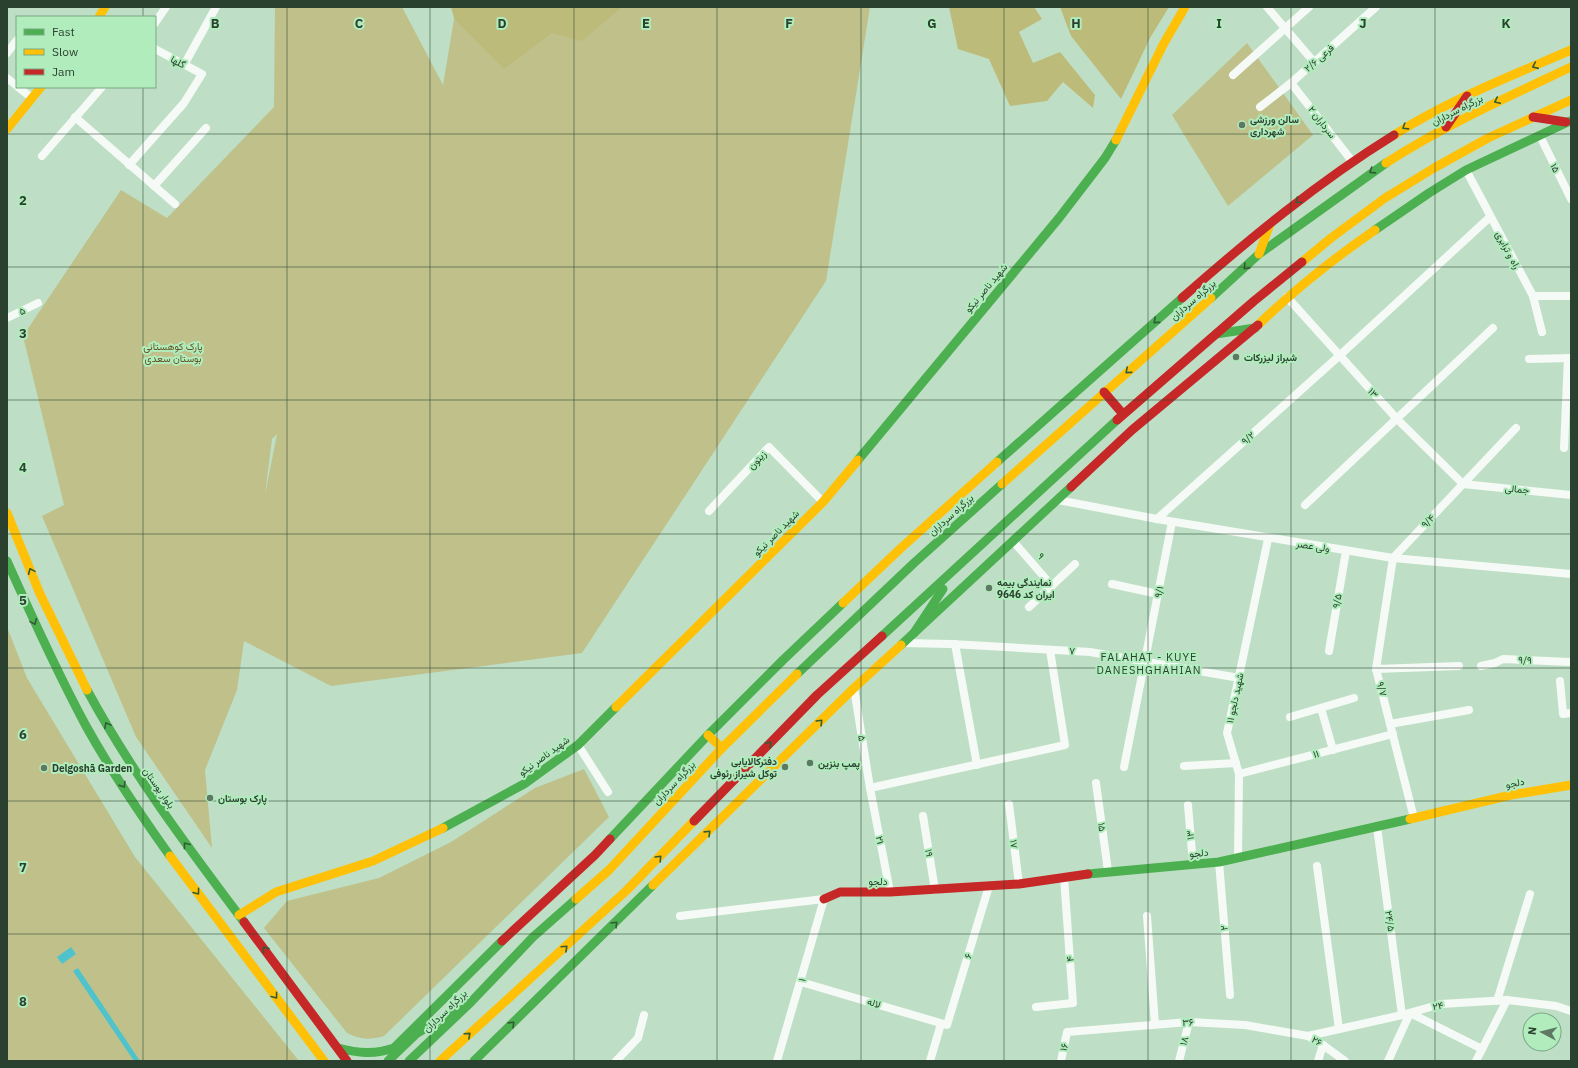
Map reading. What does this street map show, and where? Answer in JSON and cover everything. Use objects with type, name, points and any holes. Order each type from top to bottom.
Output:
[{"type":"main road","points":[[100,16],[105,7]]},
{"type":"main road","name":"شهید ناصر نیکو","points":[[240,915],[276,892],[373,861],[443,828],[524,784],[578,745],[823,502],[1059,218],[1105,158],[1123,128],[1164,43],[1185,7]]},
{"type":"main road","points":[[389,1061],[394,1048],[520,923],[595,855],[708,735],[783,660],[907,543],[1091,377],[1222,264],[1301,199],[1352,161],[1409,125],[1467,96],[1571,50]]},
{"type":"main road","name":"بزرگراه سرداران","points":[[409,1061],[471,1002],[533,937],[609,870],[722,748],[797,674],[909,568],[1259,254],[1368,174],[1419,142],[1475,112],[1571,67]]},
{"type":"main road","points":[[7,129],[41,88]]},
{"type":"main road","points":[[1446,127],[1467,96]]},
{"type":"main road","points":[[440,1061],[554,959],[627,890],[817,695],[954,571],[1123,414],[1216,334],[1331,238],[1385,198],[1434,168],[1488,138],[1571,100]]},
{"type":"main road","points":[[1533,117],[1568,121]]},
{"type":"main road","points":[[474,1061],[854,688],[1132,430],[1255,328],[1288,297],[1349,248],[1429,193],[1466,170],[1540,136],[1568,121]]},
{"type":"main road","points":[[1259,254],[1270,224]]},
{"type":"main road","points":[[1216,334],[1255,328]]},
{"type":"main road","points":[[1104,392],[1123,414]]},
{"type":"main road","name":"بلوار بوستان","points":[[7,513],[20,549],[66,650],[115,741],[141,784],[240,915],[347,1061]]},
{"type":"main road","points":[[7,556],[20,549]]},
{"type":"main road","points":[[7,561],[50,658],[100,750],[158,840],[324,1061]]},
{"type":"main road","points":[[914,633],[954,571]]},
{"type":"main road","points":[[708,735],[722,748]]},
{"type":"main road","points":[[100,750],[115,741]]},
{"type":"main road","name":"دلجو","points":[[824,899],[840,892],[935,890],[1019,884],[1108,872],[1219,862],[1377,827],[1511,795],[1571,785]]},
{"type":"main road","points":[[389,1061],[416,1034],[471,1002]]},
{"type":"main road","points":[[338,1048],[364,1053],[380,1053],[394,1048]]},
{"type":"street","points":[[156,22],[166,7]]},
{"type":"street","points":[[184,65],[216,7]]},
{"type":"street","points":[[1267,7],[1314,62]]},
{"type":"street","points":[[1233,75],[1309,7]]},
{"type":"street","name":"فرعی ۲/۶","points":[[1260,107],[1291,83],[1376,7]]},
{"type":"street","points":[[7,53],[16,41]]},
{"type":"street","name":"گلها","points":[[129,165],[184,103],[202,74],[156,50]]},
{"type":"street","points":[[7,78],[16,86]]},
{"type":"street","name":"سرداران ۲","points":[[1291,83],[1352,161]]},
{"type":"street","points":[[18,88],[32,98]]},
{"type":"street","points":[[42,156],[101,88]]},
{"type":"street","points":[[75,117],[175,204]]},
{"type":"street","points":[[154,186],[206,128]]},
{"type":"street","name":"۱۵","points":[[1540,136],[1571,199]]},
{"type":"street","name":"راه و ترابری","points":[[1466,170],[1533,296],[1542,332]]},
{"type":"street","name":"۹/۲","points":[[1157,519],[1339,356],[1490,217]]},
{"type":"street","points":[[1533,296],[1571,296]]},
{"type":"street","name":"۱۳","points":[[1288,297],[1339,356],[1396,418],[1463,484]]},
{"type":"street","name":"۵","points":[[7,318],[38,303]]},
{"type":"street","points":[[1305,505],[1493,328]]},
{"type":"street","points":[[1529,359],[1570,358],[1564,448]]},
{"type":"street","name":"۹/۴","points":[[1392,558],[1516,428]]},
{"type":"street","name":"زیتون","points":[[709,511],[769,447],[823,502]]},
{"type":"street","name":"جمالی","points":[[1463,484],[1571,494]]},
{"type":"street","name":"ولی عصر","points":[[1058,500],[1268,539],[1392,558],[1571,574]]},
{"type":"street","name":"۹/۱","points":[[1124,766],[1146,662],[1172,522]]},
{"type":"street","name":"شهید دلجو ۱۱","points":[[1238,858],[1239,774],[1227,733],[1268,539]]},
{"type":"street","name":"۹","points":[[1013,541],[1052,586]]},
{"type":"street","name":"۹/۵","points":[[1329,651],[1346,551]]},
{"type":"street","name":"۹/۷","points":[[1392,558],[1376,669],[1414,818]]},
{"type":"street","points":[[1030,607],[1074,564]]},
{"type":"street","points":[[1112,584],[1158,594]]},
{"type":"street","name":"۷","points":[[902,644],[956,644],[1090,652],[1239,678]]},
{"type":"street","points":[[956,644],[977,764]]},
{"type":"street","points":[[870,788],[1065,745],[1050,650]]},
{"type":"street","name":"۹/۹","points":[[1481,666],[1495,663],[1503,658],[1571,662]]},
{"type":"street","points":[[1376,669],[1459,666]]},
{"type":"street","points":[[1560,681],[1563,714],[1571,713]]},
{"type":"street","name":"۵","points":[[854,688],[870,788]]},
{"type":"street","points":[[1290,717],[1354,698]]},
{"type":"street","points":[[1321,708],[1333,750]]},
{"type":"street","points":[[1390,724],[1470,710]]},
{"type":"street","name":"۱۱","points":[[1239,774],[1393,734]]},
{"type":"street","points":[[578,745],[608,792]]},
{"type":"street","points":[[1184,766],[1236,763]]},
{"type":"street","name":"۱۵","points":[[1096,783],[1108,872]]},
{"type":"street","name":"۲۱","points":[[870,788],[890,892]]},
{"type":"street","name":"۱۷","points":[[1009,804],[1019,884]]},
{"type":"street","name":"۱۳","points":[[1188,805],[1193,864]]},
{"type":"street","name":"۱۹","points":[[924,816],[935,890]]},
{"type":"street","name":"۲۴/۵","points":[[1377,827],[1402,1015]]},
{"type":"street","name":"۲","points":[[1219,862],[1230,994]]},
{"type":"street","points":[[1317,866],[1339,1029]]},
{"type":"street","name":"۴","points":[[1036,1007],[1074,1003],[1064,877]]},
{"type":"street","name":"۶","points":[[930,1061],[944,1024],[989,886]]},
{"type":"street","points":[[1497,1001],[1530,894]]},
{"type":"street","points":[[680,916],[824,899]]},
{"type":"street","name":"۱","points":[[777,1061],[824,899]]},
{"type":"street","points":[[1147,916],[1154,1024]]},
{"type":"street","name":"لاله","points":[[801,982],[944,1024]]},
{"type":"street","points":[[1476,1061],[1507,1000]]},
{"type":"street","name":"۲۴","points":[[1308,1036],[1402,1015],[1441,1004],[1507,1000],[1556,1006],[1571,1011]]},
{"type":"street","points":[[1388,1061],[1410,1013],[1482,1049]]},
{"type":"street","points":[[616,1061],[638,1038],[644,1015]]},
{"type":"street","name":"۳۶","points":[[1067,1032],[1189,1022],[1244,1025],[1308,1036]]},
{"type":"street","name":"۱۸","points":[[1179,1061],[1189,1022]]},
{"type":"street","name":"۱۶","points":[[1061,1061],[1067,1032]]},
{"type":"street","name":"۲۶","points":[[1308,1036],[1324,1045],[1345,1061]]},
{"type":"street","points":[[1318,1061],[1324,1045]]},
{"type":"green space","name":"پارک کوهستانی بوستان سعدی","points":[[275,7],[402,7],[443,85],[456,7],[870,7],[826,281],[582,653],[331,686],[244,641],[237,690],[205,770],[212,848],[136,737],[42,516],[64,505],[23,336],[121,190],[167,218],[274,107]],"holes":[[[277,434],[265,495],[272,439]]]},
{"type":"green space","name":"سالن ورزشی شهرداری","points":[[1247,43],[1313,135],[1228,206],[1172,115]]},
{"type":"green space","name":"Delgoshā Garden","points":[[7,627],[27,678],[135,857],[299,1061],[7,1061]]},
{"type":"green space","points":[[584,769],[609,817],[384,1036],[365,1039],[347,1033],[264,928],[287,901],[379,878],[451,842],[535,788]]},
{"type":"shaded area","points":[[451,7],[622,7],[582,41],[552,33],[504,69],[454,18]]},
{"type":"shaded area","points":[[949,7],[1034,7],[1042,19],[1019,32],[1033,63],[1060,52],[1095,95],[1093,108],[1063,82],[1047,101],[1010,106],[989,59],[958,49]]},
{"type":"shaded area","points":[[1060,7],[1169,7],[1150,38],[1121,99],[1071,36]]},
{"type":"water","points":[[71,947],[76,954],[62,964],[57,957]]},
{"type":"water","points":[[78,968],[140,1061],[134,1061],[73,971]]},
{"type":"traffic: fast","points":[[1375,230],[1466,170],[1570,121]]},
{"type":"traffic: fast","points":[[858,460],[1059,218],[1105,158],[1116,140]]},
{"type":"traffic: fast","points":[[1211,298],[1259,254],[1386,163]]},
{"type":"traffic: fast","points":[[997,462],[1182,298]]},
{"type":"traffic: fast","points":[[1216,334],[1255,328]]},
{"type":"traffic: fast","points":[[882,636],[1117,420]]},
{"type":"traffic: fast","points":[[797,674],[914,563],[1002,484]]},
{"type":"traffic: fast","points":[[901,645],[1071,487]]},
{"type":"traffic: fast","points":[[7,561],[35,624],[86,726],[126,792],[170,856]]},
{"type":"traffic: fast","points":[[914,633],[943,589]]},
{"type":"traffic: fast","points":[[610,839],[708,735],[843,603]]},
{"type":"traffic: fast","points":[[87,690],[104,721],[141,780],[244,922]]},
{"type":"traffic: fast","points":[[443,828],[524,784],[578,745],[616,707]]},
{"type":"traffic: fast","points":[[1088,874],[1219,862],[1410,819]]},
{"type":"traffic: fast","points":[[474,1061],[653,885]]},
{"type":"traffic: fast","points":[[409,1061],[471,1002],[533,937],[576,899]]},
{"type":"traffic: fast","points":[[338,1048],[366,1052],[380,1052],[394,1048],[502,941]]},
{"type":"traffic: fast","points":[[388,1061],[416,1034],[458,1009]]},
{"type":"traffic: slow","points":[[100,16],[105,7]]},
{"type":"traffic: slow","points":[[1116,140],[1164,43],[1185,7]]},
{"type":"traffic: slow","points":[[1394,135],[1415,122],[1458,100],[1571,50]]},
{"type":"traffic: slow","points":[[1386,163],[1454,124],[1571,67]]},
{"type":"traffic: slow","points":[[7,129],[40,88]]},
{"type":"traffic: slow","points":[[1302,262],[1331,238],[1385,198],[1434,168],[1488,138],[1571,100]]},
{"type":"traffic: slow","points":[[1259,254],[1270,224]]},
{"type":"traffic: slow","points":[[1258,325],[1314,275],[1375,230]]},
{"type":"traffic: slow","points":[[1002,484],[1211,298]]},
{"type":"traffic: slow","points":[[616,707],[823,502],[858,460]]},
{"type":"traffic: slow","points":[[843,603],[901,548],[997,462]]},
{"type":"traffic: slow","points":[[7,513],[40,594],[87,690]]},
{"type":"traffic: slow","points":[[653,885],[854,688],[901,645]]},
{"type":"traffic: slow","points":[[576,899],[609,870],[722,748],[797,674]]},
{"type":"traffic: slow","points":[[708,735],[722,748]]},
{"type":"traffic: slow","points":[[1410,819],[1511,795],[1571,785]]},
{"type":"traffic: slow","points":[[440,1061],[627,890],[694,821]]},
{"type":"traffic: slow","points":[[239,915],[276,892],[373,861],[443,828]]},
{"type":"traffic: slow","points":[[170,856],[324,1061]]},
{"type":"traffic: jam","points":[[1446,127],[1467,96]]},
{"type":"traffic: jam","points":[[1533,117],[1566,122]]},
{"type":"traffic: jam","points":[[1182,298],[1233,254],[1311,192],[1338,172],[1394,135]]},
{"type":"traffic: jam","points":[[1117,420],[1254,301],[1302,262]]},
{"type":"traffic: jam","points":[[1071,487],[1132,430],[1258,325]]},
{"type":"traffic: jam","points":[[1104,392],[1123,414]]},
{"type":"traffic: jam","points":[[694,821],[817,695],[882,636]]},
{"type":"traffic: jam","points":[[502,941],[595,855],[610,839]]},
{"type":"traffic: jam","points":[[824,899],[840,892],[890,892],[1019,884],[1088,874]]},
{"type":"traffic: jam","points":[[244,922],[347,1061]]},
{"type":"place","name":"سالن ورزشی شهرداری","points":[[1242,125]]},
{"type":"place","name":"شبراز لیزرکات","points":[[1236,357]]},
{"type":"place","name":"نمایندگی بیمه ایران کد 9646","points":[[989,588]]},
{"type":"place","name":"پمپ بنزین","points":[[810,763]]},
{"type":"place","name":"دفترکالایابی توکل شیراز رئوفی","points":[[785,767]]},
{"type":"place","name":"Delgoshā Garden","points":[[44,768]]},
{"type":"place","name":"پارک بوستان","points":[[210,798]]},
{"type":"district","name":"FALAHAT - KUYE DANESHGHAHIAN","points":[[1149,663]]}]
